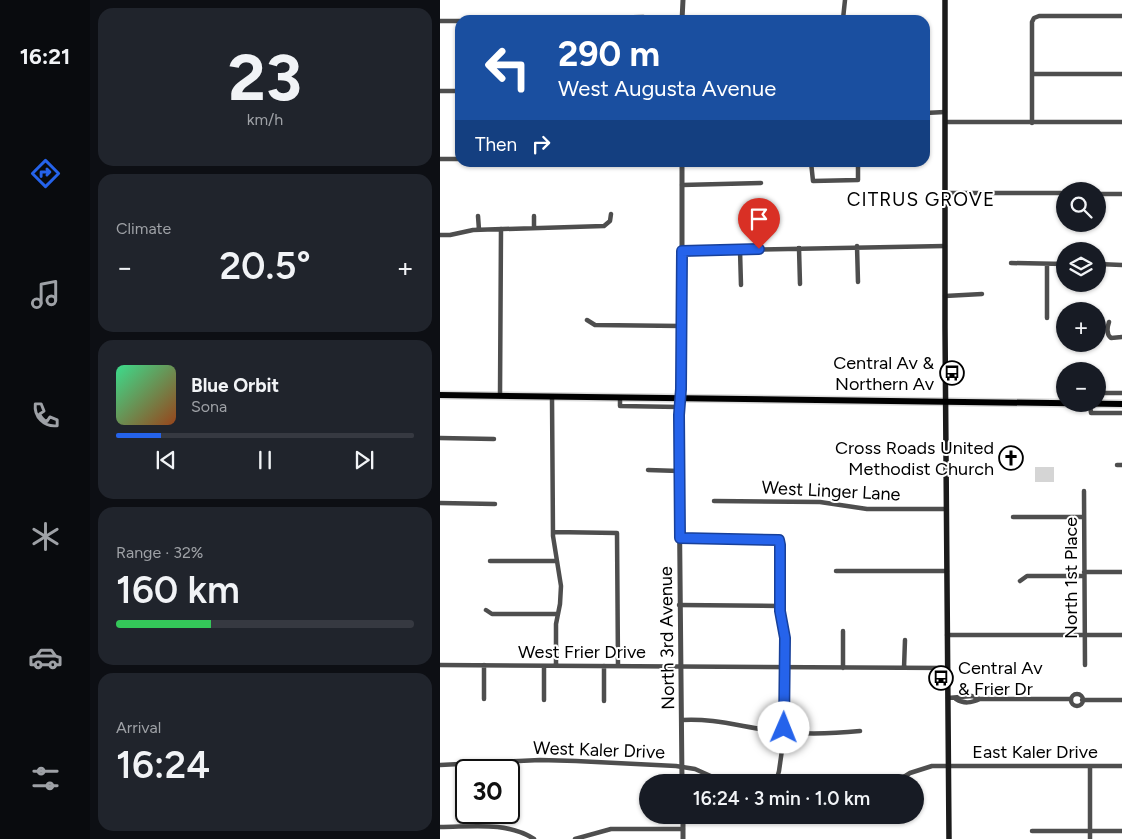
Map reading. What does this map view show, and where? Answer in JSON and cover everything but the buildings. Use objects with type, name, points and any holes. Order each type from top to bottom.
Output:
[{"type":"main road","points":[[945,0],[949,839]]},
{"type":"main road","points":[[440,396],[1056,404]]},
{"type":"main road","points":[[1106,404],[1122,404]]},
{"type":"street","points":[[682,0],[682,15]]},
{"type":"street","points":[[842,15],[845,0]]},
{"type":"street","points":[[1032,123],[1032,22],[1034,18],[1039,16],[1122,16]]},
{"type":"street","points":[[440,21],[455,20]]},
{"type":"street","points":[[1032,74],[1122,74]]},
{"type":"street","points":[[440,91],[455,91]]},
{"type":"street","points":[[930,113],[946,112]]},
{"type":"street","points":[[946,122],[1122,122]]},
{"type":"street","points":[[440,159],[455,158]]},
{"type":"street","name":"North 3rd Avenue","points":[[682,167],[679,407],[682,774]]},
{"type":"street","points":[[812,167],[813,181],[858,180],[858,167]]},
{"type":"street","points":[[682,185],[761,183]]},
{"type":"street","points":[[946,193],[1056,193]]},
{"type":"street","points":[[1106,194],[1122,194]]},
{"type":"street","points":[[440,235],[479,230],[604,226],[610,221],[611,214]]},
{"type":"street","points":[[478,216],[479,230]]},
{"type":"street","points":[[534,216],[534,228]]},
{"type":"street","points":[[500,396],[501,229]]},
{"type":"street","points":[[682,251],[858,246],[945,246]]},
{"type":"street","points":[[858,246],[858,282]]},
{"type":"street","points":[[799,248],[800,284]]},
{"type":"street","points":[[740,250],[741,285]]},
{"type":"street","points":[[1011,263],[1056,264]]},
{"type":"street","points":[[1047,264],[1047,318]]},
{"type":"street","points":[[1106,264],[1122,264]]},
{"type":"street","points":[[945,296],[982,294]]},
{"type":"street","points":[[587,320],[595,325],[681,326]]},
{"type":"street","points":[[1109,322],[1107,327],[1109,336],[1111,338],[1122,337]]},
{"type":"street","points":[[1106,393],[1122,394]]},
{"type":"street","points":[[552,397],[553,532],[561,586],[555,630],[556,666]]},
{"type":"street","points":[[620,398],[620,406],[679,407]]},
{"type":"street","points":[[1091,412],[1122,413]]},
{"type":"street","points":[[440,438],[494,439]]},
{"type":"street","points":[[648,470],[679,471]]},
{"type":"street","name":"North 1st Place","points":[[1084,491],[1085,665]]},
{"type":"street","name":"West Linger Lane","points":[[714,501],[820,502],[867,509],[946,509]]},
{"type":"street","points":[[440,503],[495,504]]},
{"type":"street","points":[[1013,516],[1084,517]]},
{"type":"street","points":[[553,532],[617,533],[618,666]]},
{"type":"street","points":[[680,538],[779,540],[780,606],[785,638],[786,667],[784,732],[778,774]]},
{"type":"street","points":[[490,561],[557,561]]},
{"type":"street","points":[[836,571],[947,571]]},
{"type":"street","points":[[1020,581],[1027,576],[1122,572]]},
{"type":"street","points":[[680,605],[780,606]]},
{"type":"street","points":[[486,610],[492,614],[557,614]]},
{"type":"street","points":[[843,631],[843,668]]},
{"type":"street","points":[[947,635],[1122,635]]},
{"type":"street","points":[[904,668],[905,640]]},
{"type":"street","name":"West Frier Drive","points":[[440,665],[948,668]]},
{"type":"street","points":[[484,666],[484,699]]},
{"type":"street","points":[[544,666],[544,700]]},
{"type":"street","points":[[604,666],[604,701]]},
{"type":"street","points":[[1074,694],[1081,695],[1081,704],[1078,706],[1074,705],[1071,700],[1074,694]]},
{"type":"street","points":[[948,698],[956,699],[972,696],[980,699],[1071,700]]},
{"type":"street","points":[[1082,700],[1122,700]]},
{"type":"street","points":[[682,720],[708,720],[784,732],[823,734],[860,731]]},
{"type":"street","name":"West Kaler Drive","points":[[440,765],[540,760],[576,761],[682,767],[707,774]]},
{"type":"street","points":[[908,774],[924,768],[949,766]]},
{"type":"street","name":"East Kaler Drive","points":[[949,766],[1122,766]]},
{"type":"street","points":[[1090,766],[1090,839]]},
{"type":"street","points":[[683,824],[683,839]]},
{"type":"street","points":[[440,827],[504,827],[534,839]]},
{"type":"street","points":[[575,839],[611,829],[683,829]]},
{"type":"street","points":[[1032,831],[1122,831]]},
{"type":"shaded area","points":[[1035,467],[1054,467],[1054,482],[1035,482]]},
{"type":"place","name":"Central Av & Northern Av","points":[[952,373]]},
{"type":"place","name":"Cross Roads United Methodist Church","points":[[1011,458]]},
{"type":"place","name":"Central Av & Frier Dr","points":[[941,678]]},
{"type":"district","name":"CITRUS GROVE","points":[[921,199]]},
{"type":"route","points":[[759,249],[682,251],[681,389],[679,415],[680,538],[779,540],[780,611],[785,638],[786,674],[784,728]]}]
